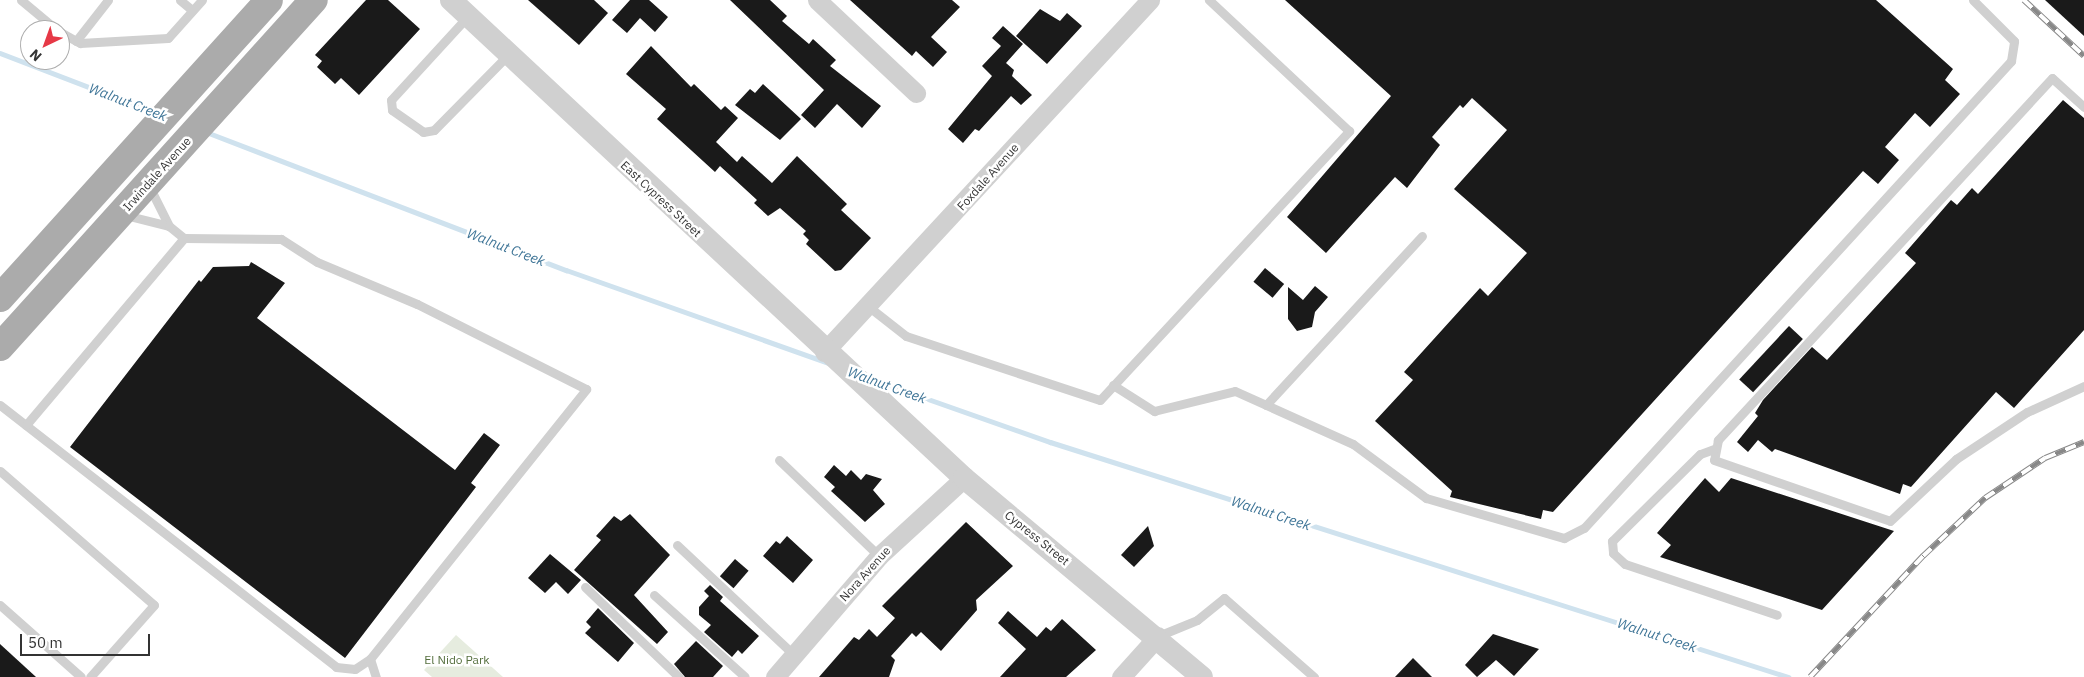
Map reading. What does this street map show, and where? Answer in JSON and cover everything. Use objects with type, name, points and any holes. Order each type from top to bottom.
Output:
[{"type":"main road","name":"Irwindale Avenue","points":[[0,347],[314,0]]},
{"type":"main road","points":[[0,298],[180,98],[261,3]]},
{"type":"street","name":"East Cypress Street","points":[[451,0],[873,396]]},
{"type":"street","points":[[816,0],[916,93]]},
{"type":"street","name":"Foxdale Avenue","points":[[820,346],[852,324],[869,307],[1150,0]]},
{"type":"street","name":"Cypress Street","points":[[873,396],[964,478],[1158,636],[1202,677]]},
{"type":"street","name":"Nora Avenue","points":[[775,677],[879,556],[964,478]]},
{"type":"street","points":[[1121,677],[1158,636]]},
{"type":"lane","points":[[76,41],[108,0]]},
{"type":"lane","points":[[180,0],[192,10]]},
{"type":"lane","points":[[70,38],[76,41],[168,38],[202,0]]},
{"type":"lane","points":[[869,307],[906,336],[1100,400],[1349,131],[1209,0]]},
{"type":"lane","points":[[1113,386],[1154,411],[1235,391],[1353,444],[1426,498],[1564,538],[1584,528],[2011,61],[2014,41],[1973,0]]},
{"type":"lane","points":[[25,2],[46,20]]},
{"type":"lane","points":[[468,16],[391,100],[392,110],[423,132],[434,130],[508,54]]},
{"type":"lane","points":[[1777,615],[1625,564],[1612,553],[1612,541],[1700,454],[1714,449],[1854,288],[2052,78],[2084,107]]},
{"type":"lane","points":[[0,406],[336,667],[355,669],[370,659],[586,389],[417,304],[316,262],[280,239],[184,238],[169,226],[148,184]]},
{"type":"lane","points":[[120,214],[169,226]]},
{"type":"lane","points":[[1266,405],[1422,236]]},
{"type":"lane","points":[[26,425],[184,238]]},
{"type":"lane","points":[[1714,449],[1714,460],[1890,521],[1956,459],[2027,412],[2084,386]]},
{"type":"lane","points":[[779,460],[879,556]]},
{"type":"lane","points":[[0,471],[154,605],[90,677]]},
{"type":"lane","points":[[677,545],[794,655]]},
{"type":"lane","points":[[585,587],[680,677]]},
{"type":"lane","points":[[654,595],[745,677]]},
{"type":"lane","points":[[1158,636],[1196,620],[1224,598],[1314,677]]},
{"type":"lane","points":[[0,605],[81,677]]},
{"type":"lane","points":[[370,659],[376,677]]},
{"type":"green space","name":"El Nido Park","points":[[456,635],[503,677],[432,677],[424,670]]},
{"type":"building","points":[[366,0],[388,0],[420,29],[359,95],[341,78],[335,84],[317,67],[322,61],[315,55]]},
{"type":"building","points":[[528,0],[594,0],[608,13],[579,45]]},
{"type":"building","points":[[630,0],[649,0],[668,17],[655,32],[640,18],[627,33],[612,20]]},
{"type":"building","points":[[730,0],[770,0],[787,16],[782,21],[809,44],[813,39],[836,60],[830,66],[881,106],[862,128],[837,104],[815,128],[801,115],[824,90]]},
{"type":"building","points":[[850,0],[952,0],[960,7],[931,37],[947,52],[933,67],[916,51],[912,56]]},
{"type":"building","points":[[1285,0],[1876,0],[1953,69],[1945,80],[1960,94],[1930,127],[1915,113],[1885,147],[1899,160],[1878,184],[1863,171],[1553,512],[1543,510],[1541,519],[1450,497],[1452,491],[1375,421],[1413,380],[1404,372],[1480,288],[1488,296],[1527,253],[1454,189],[1507,130],[1472,98],[1463,108],[1460,105],[1432,137],[1440,145],[1407,188],[1395,177],[1326,253],[1287,217],[1391,96]]},
{"type":"building","points":[[2045,0],[2084,0],[2084,36]]},
{"type":"building","points":[[1040,9],[1060,21],[1067,13],[1082,26],[1047,64],[1016,36]]},
{"type":"building","points":[[1003,26],[1023,44],[1006,63],[1014,70],[1012,76],[1032,95],[1021,105],[1011,96],[979,131],[975,129],[963,143],[948,129],[992,76],[982,66],[1001,46],[992,38]]},
{"type":"building","points":[[651,46],[691,87],[694,84],[721,110],[725,106],[738,118],[716,142],[737,162],[742,156],[772,183],[797,156],[847,204],[841,210],[871,238],[841,270],[835,271],[806,244],[809,240],[803,234],[806,231],[780,208],[768,216],[754,203],[757,200],[720,166],[715,172],[657,119],[666,109],[626,74]]},
{"type":"building","points":[[763,84],[801,119],[780,140],[735,105],[750,89],[755,93]]},
{"type":"building","points":[[2063,100],[2084,118],[2084,330],[2014,408],[1996,392],[1911,487],[1903,484],[1900,494],[1775,449],[1772,452],[1758,440],[1748,452],[1737,442],[1758,416],[1755,413],[1763,400],[1812,347],[1827,360],[1916,263],[1905,253],[1951,200],[1957,205],[1972,188],[1978,194]]},
{"type":"building","points":[[251,262],[285,283],[257,318],[455,470],[484,433],[500,445],[471,483],[476,487],[345,658],[70,447],[199,280],[201,282],[213,267],[249,266]]},
{"type":"building","points":[[1265,268],[1284,284],[1273,298],[1253,282]]},
{"type":"building","points":[[1315,286],[1328,297],[1315,312],[1312,327],[1297,331],[1288,319],[1288,287],[1303,300]]},
{"type":"building","points":[[1789,326],[1803,339],[1753,392],[1739,379]]},
{"type":"building","points":[[834,465],[846,476],[851,470],[861,480],[866,474],[882,479],[873,490],[885,504],[865,522],[831,491],[835,487],[824,477]]},
{"type":"building","points":[[1705,478],[1719,492],[1731,478],[1894,531],[1822,610],[1660,557],[1671,545],[1657,533]]},
{"type":"building","points":[[630,514],[670,555],[634,595],[668,632],[657,644],[574,570],[601,540],[596,536],[614,516],[621,521]]},
{"type":"building","points":[[966,522],[1013,566],[976,600],[977,610],[941,651],[921,632],[916,637],[912,633],[891,656],[895,660],[889,677],[819,677],[854,637],[859,640],[869,629],[877,637],[895,618],[882,606]]},
{"type":"building","points":[[1148,526],[1154,546],[1134,567],[1121,555]]},
{"type":"building","points":[[787,536],[813,560],[793,583],[763,556],[776,541],[780,544]]},
{"type":"building","points":[[550,554],[581,580],[568,594],[556,582],[545,593],[528,578]]},
{"type":"building","points":[[735,559],[749,571],[733,588],[720,576]]},
{"type":"building","points":[[710,585],[723,597],[720,601],[759,636],[742,654],[738,650],[732,657],[704,632],[711,625],[699,615],[699,607],[709,596],[704,591]]},
{"type":"building","points":[[598,608],[634,643],[618,662],[585,633],[591,627],[586,622]]},
{"type":"building","points":[[1008,611],[1037,637],[1046,627],[1051,631],[1062,619],[1096,650],[1066,677],[1000,677],[1026,649],[998,623]]},
{"type":"building","points":[[1493,634],[1539,649],[1514,676],[1496,660],[1477,677],[1465,665]]},
{"type":"building","points":[[696,641],[723,666],[713,677],[685,677],[674,664]]},
{"type":"building","points":[[0,644],[36,677],[0,677]]},
{"type":"building","points":[[1413,658],[1432,677],[1395,677]]},
{"type":"waterway","name":"Walnut Creek","points":[[0,53],[156,113]]},
{"type":"waterway","name":"Walnut Creek","points":[[206,132],[566,270],[828,363]]},
{"type":"waterway","name":"Walnut Creek","points":[[871,379],[1050,442],[1788,677]]},
{"type":"railway","points":[[2024,0],[2084,56]]},
{"type":"railway","points":[[1810,677],[1923,556],[1985,498],[2045,458],[2084,442]]}]
